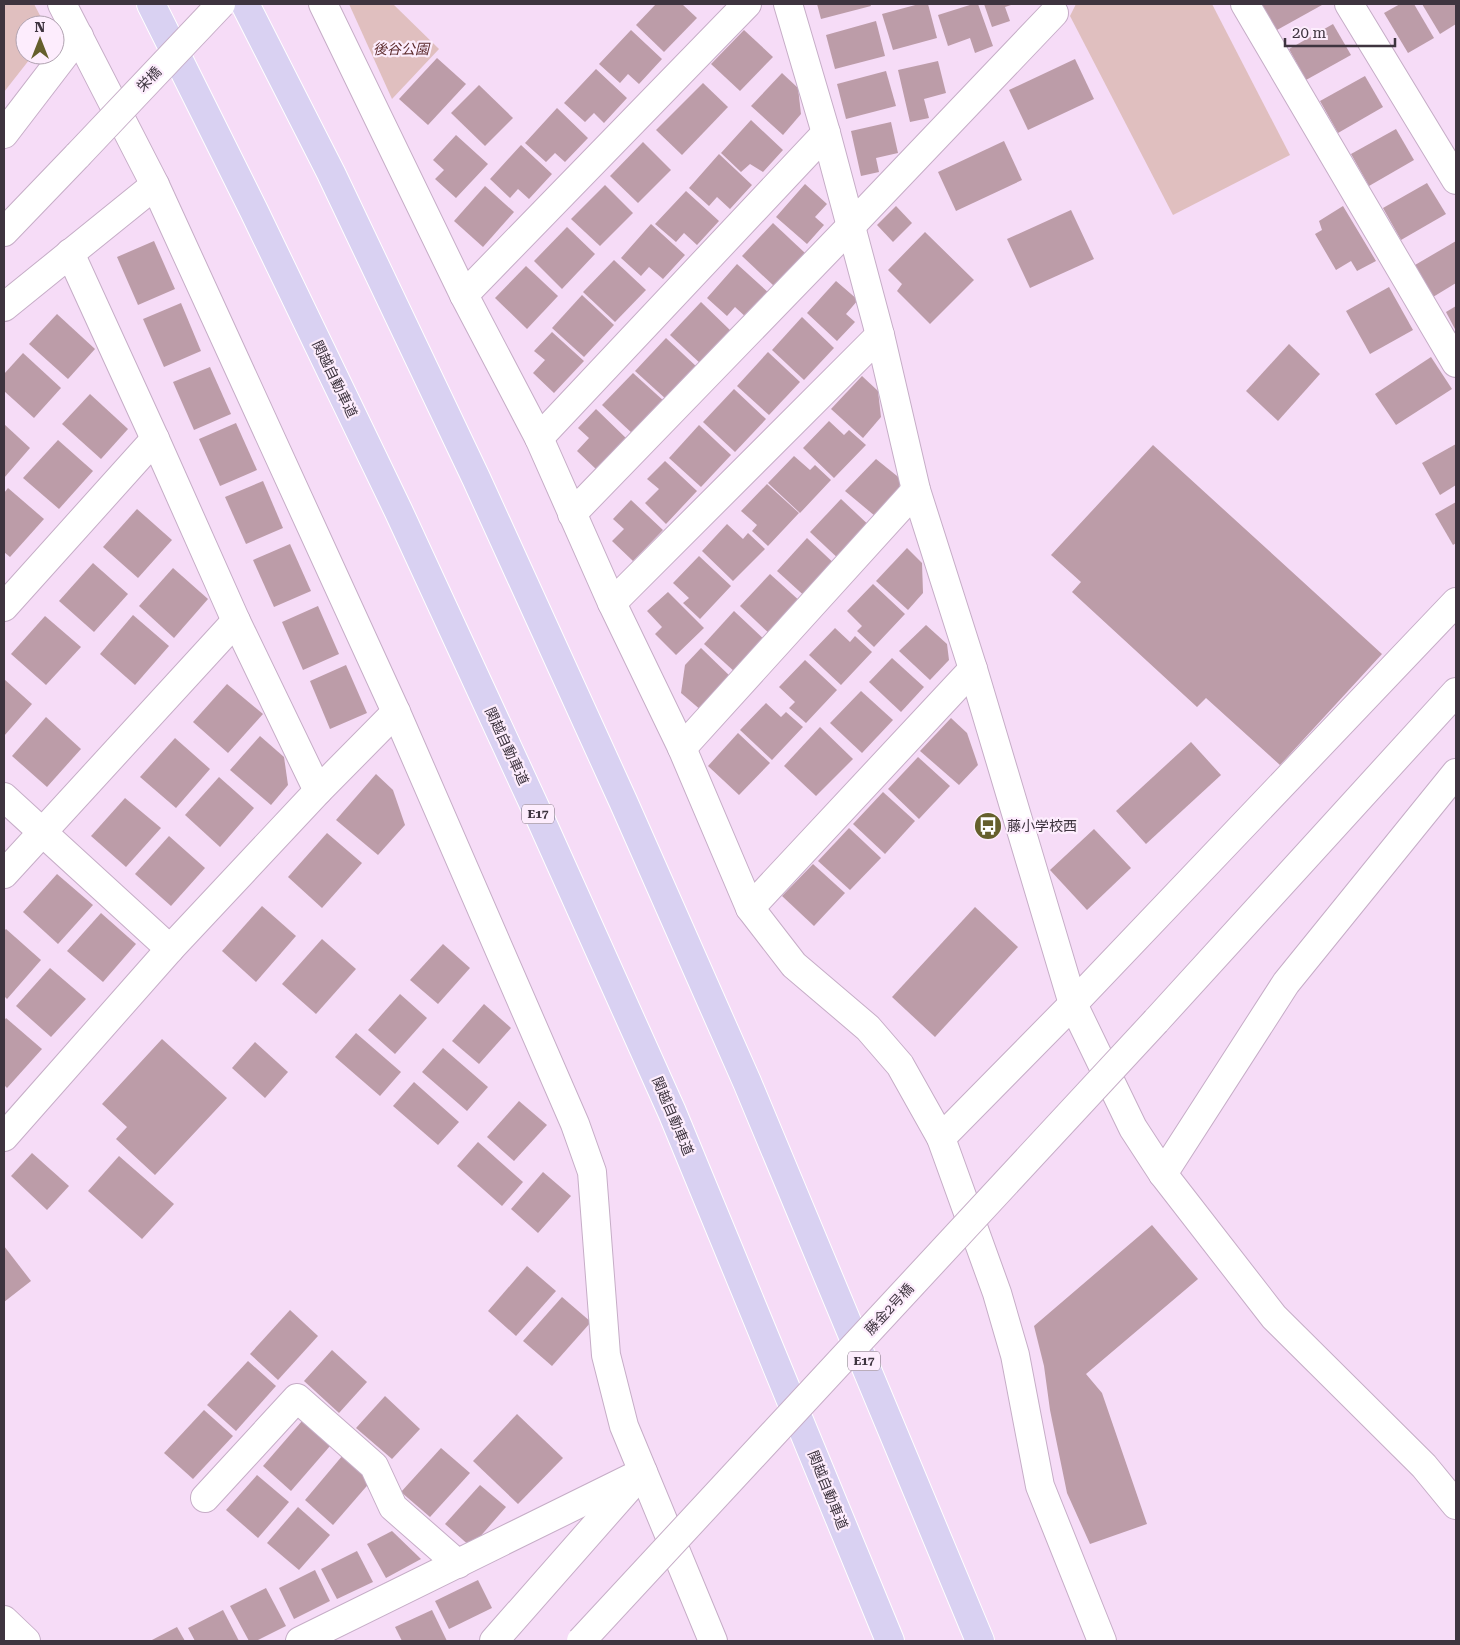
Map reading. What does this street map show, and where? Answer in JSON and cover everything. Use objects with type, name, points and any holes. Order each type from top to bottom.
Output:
[{"type":"highway","name":"関越自動車道","points":[[151,4],[254,211],[398,510],[549,838],[672,1112],[890,1641]]},
{"type":"highway","name":"E17","points":[[245,4],[331,173],[476,478],[623,801],[747,1082],[980,1641]]},
{"type":"street","points":[[62,4],[155,185],[396,712],[575,1124],[592,1172],[606,1355],[624,1426],[710,1640]]},
{"type":"street","name":"栄橋","points":[[4,232],[221,4]]},
{"type":"street","points":[[323,4],[464,295],[539,438],[612,603],[682,748],[750,908],[794,965],[868,1028],[900,1065],[941,1138],[997,1293],[1015,1355],[1040,1486],[1102,1641]]},
{"type":"street","points":[[464,295],[746,4]]},
{"type":"street","points":[[788,4],[826,133],[880,335],[916,490],[973,669],[1073,1004],[1133,1128],[1163,1174],[1274,1316],[1424,1466],[1456,1505]]},
{"type":"street","points":[[1245,4],[1456,363]]},
{"type":"street","points":[[1349,4],[1456,180]]},
{"type":"street","points":[[572,514],[1054,13]]},
{"type":"street","points":[[4,134],[79,36]]},
{"type":"street","points":[[539,438],[826,133]]},
{"type":"street","points":[[4,308],[155,185]]},
{"type":"street","points":[[70,253],[236,621],[318,791]]},
{"type":"street","points":[[612,603],[880,335]]},
{"type":"street","points":[[4,607],[155,439]]},
{"type":"street","points":[[682,748],[916,490]]},
{"type":"street","points":[[941,1138],[1073,1004],[1456,602]]},
{"type":"street","points":[[4,874],[236,621]]},
{"type":"street","points":[[750,908],[973,669]]},
{"type":"street","name":"藤金2号橋","points":[[581,1641],[1156,1021],[1456,692]]},
{"type":"street","points":[[4,1137],[170,949],[318,791],[396,712]]},
{"type":"street","points":[[1163,1174],[1286,983],[1456,772]]},
{"type":"street","points":[[4,797],[170,949]]},
{"type":"street","points":[[205,1498],[297,1398],[374,1466],[393,1507],[458,1564]]},
{"type":"street","points":[[300,1641],[643,1472]]},
{"type":"street","points":[[494,1641],[643,1472]]},
{"type":"street","points":[[4,1620],[26,1641]]},
{"type":"green space","points":[[4,4],[34,4],[40,15],[15,15],[15,65],[25,65],[4,92]]},
{"type":"green space","name":"後谷公園","points":[[349,4],[393,4],[439,49],[392,99]]},
{"type":"green space","points":[[1076,4],[1212,4],[1290,155],[1173,215],[1070,16]]},
{"type":"building","points":[[656,4],[682,4],[697,18],[664,52],[636,25]]},
{"type":"building","points":[[817,4],[870,4],[871,6],[821,19]]},
{"type":"building","points":[[919,4],[928,4],[937,38],[893,50],[882,14]]},
{"type":"building","points":[[978,4],[993,46],[975,53],[970,38],[948,46],[938,15]]},
{"type":"building","points":[[984,4],[1014,4],[1005,7],[1010,21],[992,27]]},
{"type":"building","points":[[1261,4],[1321,4],[1322,5],[1277,30]]},
{"type":"building","points":[[1400,4],[1414,4],[1434,38],[1408,53],[1384,13]]},
{"type":"building","points":[[1422,4],[1456,4],[1456,24],[1440,34]]},
{"type":"building","points":[[876,21],[885,56],[835,69],[826,35]]},
{"type":"building","points":[[1333,24],[1351,55],[1306,80],[1289,49]]},
{"type":"building","points":[[631,30],[662,59],[639,84],[628,74],[620,83],[599,64]]},
{"type":"building","points":[[744,30],[773,57],[740,91],[711,64]]},
{"type":"building","points":[[437,58],[466,84],[428,125],[399,99]]},
{"type":"building","points":[[1075,59],[1094,99],[1028,130],[1009,90]]},
{"type":"building","points":[[938,61],[946,93],[924,99],[929,118],[910,122],[898,70]]},
{"type":"building","points":[[596,69],[627,98],[604,123],[594,113],[585,122],[564,103]]},
{"type":"building","points":[[886,71],[896,106],[846,119],[837,84]]},
{"type":"building","points":[[782,73],[798,88],[801,114],[783,135],[751,106]]},
{"type":"building","points":[[1365,76],[1383,107],[1338,133],[1320,101]]},
{"type":"building","points":[[703,83],[728,107],[682,155],[656,130]]},
{"type":"building","points":[[479,85],[513,118],[485,146],[451,113]]},
{"type":"building","points":[[557,108],[588,138],[565,162],[555,153],[546,162],[525,143]]},
{"type":"building","points":[[751,120],[783,150],[763,172],[750,164],[741,172],[721,153]]},
{"type":"building","points":[[891,122],[898,153],[876,158],[879,172],[861,176],[851,131]]},
{"type":"building","points":[[1396,129],[1414,160],[1369,186],[1351,154]]},
{"type":"building","points":[[456,135],[488,164],[456,198],[435,179],[444,170],[433,160]]},
{"type":"building","points":[[1004,141],[1022,180],[956,211],[938,172]]},
{"type":"building","points":[[643,142],[671,170],[638,203],[610,176]]},
{"type":"building","points":[[521,145],[552,174],[529,199],[518,189],[510,198],[490,179]]},
{"type":"building","points":[[719,154],[752,185],[730,209],[717,197],[709,206],[689,188]]},
{"type":"building","points":[[1427,183],[1446,214],[1401,240],[1383,208]]},
{"type":"building","points":[[805,184],[827,204],[815,217],[824,225],[807,244],[776,217]]},
{"type":"building","points":[[605,185],[633,213],[600,246],[571,219]]},
{"type":"building","points":[[485,186],[514,212],[483,247],[454,221]]},
{"type":"building","points":[[686,191],[719,221],[697,245],[684,233],[676,242],[655,224]]},
{"type":"building","points":[[896,206],[912,223],[893,242],[877,225]]},
{"type":"building","points":[[1343,206],[1376,261],[1357,271],[1351,261],[1336,270],[1315,234],[1322,230],[1319,221]]},
{"type":"building","points":[[1071,210],[1094,259],[1030,288],[1007,239]]},
{"type":"building","points":[[773,223],[805,253],[774,286],[742,256]]},
{"type":"building","points":[[651,224],[685,255],[663,279],[649,267],[641,276],[621,258]]},
{"type":"building","points":[[567,227],[595,254],[562,289],[534,261]]},
{"type":"building","points":[[925,232],[974,280],[930,324],[897,291],[902,284],[888,270]]},
{"type":"building","points":[[154,241],[175,289],[138,305],[117,257]]},
{"type":"building","points":[[1456,241],[1456,283],[1433,297],[1415,265]]},
{"type":"building","points":[[614,260],[646,290],[615,322],[583,292]]},
{"type":"building","points":[[737,264],[771,295],[748,319],[735,307],[727,316],[707,298]]},
{"type":"building","points":[[526,266],[558,296],[527,329],[495,298]]},
{"type":"building","points":[[836,281],[858,300],[846,314],[855,322],[837,341],[807,313]]},
{"type":"building","points":[[1389,287],[1413,330],[1370,354],[1346,311]]},
{"type":"building","points":[[582,295],[614,325],[584,357],[552,328]]},
{"type":"building","points":[[701,302],[732,332],[702,365],[670,335]]},
{"type":"building","points":[[181,303],[201,351],[164,367],[143,319]]},
{"type":"building","points":[[1456,306],[1456,331],[1446,312]]},
{"type":"building","points":[[57,314],[95,349],[68,379],[29,344]]},
{"type":"building","points":[[802,317],[834,348],[804,380],[772,350]]},
{"type":"building","points":[[552,332],[584,361],[554,393],[533,373],[545,360],[534,351]]},
{"type":"building","points":[[666,338],[698,368],[667,400],[635,371]]},
{"type":"building","points":[[1289,344],[1320,374],[1278,421],[1246,391]]},
{"type":"building","points":[[768,352],[800,382],[769,415],[737,386]]},
{"type":"building","points":[[23,353],[61,388],[34,418],[4,391],[4,374]]},
{"type":"building","points":[[1431,357],[1452,389],[1396,425],[1375,394]]},
{"type":"building","points":[[210,367],[231,414],[194,430],[173,382]]},
{"type":"building","points":[[633,373],[665,402],[634,435],[602,405]]},
{"type":"building","points":[[862,376],[878,391],[881,417],[863,438],[831,409]]},
{"type":"building","points":[[734,389],[766,419],[735,452],[703,422]]},
{"type":"building","points":[[90,394],[128,429],[101,459],[62,424]]},
{"type":"building","points":[[596,409],[628,440],[598,471],[577,451],[589,438],[578,428]]},
{"type":"building","points":[[829,421],[844,435],[849,430],[866,445],[834,478],[803,448]]},
{"type":"building","points":[[236,423],[257,470],[220,486],[199,439]]},
{"type":"building","points":[[4,424],[30,448],[4,478]]},
{"type":"building","points":[[699,425],[731,455],[701,487],[669,458]]},
{"type":"building","points":[[58,440],[93,471],[59,509],[23,478]]},
{"type":"building","points":[[1456,444],[1456,485],[1440,495],[1422,463]]},
{"type":"building","points":[[1153,445],[1382,654],[1280,765],[1206,698],[1197,707],[1072,592],[1081,582],[1051,555]]},
{"type":"building","points":[[794,456],[810,470],[815,465],[831,480],[800,513],[768,483]]},
{"type":"building","points":[[876,459],[902,480],[896,494],[875,516],[845,491]]},
{"type":"building","points":[[665,461],[697,491],[666,524],[645,503],[659,489],[647,479]]},
{"type":"building","points":[[263,481],[283,528],[246,544],[225,497]]},
{"type":"building","points":[[767,484],[799,513],[768,546],[752,531],[757,525],[741,511]]},
{"type":"building","points":[[8,488],[44,519],[10,557],[4,552],[4,493]]},
{"type":"building","points":[[841,499],[873,529],[842,562],[810,532]]},
{"type":"building","points":[[631,500],[663,530],[633,561],[612,541],[624,529],[613,519]]},
{"type":"building","points":[[1456,502],[1456,543],[1453,545],[1435,514]]},
{"type":"building","points":[[137,509],[172,540],[138,578],[103,547]]},
{"type":"building","points":[[727,524],[743,539],[748,533],[765,549],[733,581],[702,551]]},
{"type":"building","points":[[807,538],[839,568],[809,600],[777,571]]},
{"type":"building","points":[[290,544],[311,591],[274,607],[253,560]]},
{"type":"building","points":[[907,548],[922,563],[923,593],[908,610],[876,581]]},
{"type":"building","points":[[699,556],[731,586],[700,619],[683,603],[689,598],[673,583]]},
{"type":"building","points":[[93,563],[128,594],[94,632],[59,601]]},
{"type":"building","points":[[173,568],[208,599],[174,638],[139,606]]},
{"type":"building","points":[[770,574],[802,603],[772,636],[740,606]]},
{"type":"building","points":[[873,584],[905,614],[874,647],[857,631],[862,626],[847,611]]},
{"type":"building","points":[[668,592],[704,628],[676,655],[655,634],[662,627],[647,611]]},
{"type":"building","points":[[318,606],[339,654],[303,670],[282,622]]},
{"type":"building","points":[[734,611],[766,641],[736,673],[704,644]]},
{"type":"building","points":[[133,615],[169,646],[135,685],[100,654]]},
{"type":"building","points":[[45,616],[81,647],[46,685],[11,654]]},
{"type":"building","points":[[926,625],[947,644],[949,660],[930,680],[899,651]]},
{"type":"building","points":[[835,628],[850,642],[855,636],[872,652],[841,685],[809,655]]},
{"type":"building","points":[[701,648],[732,678],[702,711],[681,693],[685,665]]},
{"type":"building","points":[[892,658],[924,687],[901,712],[869,682]]},
{"type":"building","points":[[805,660],[837,690],[806,723],[789,708],[795,702],[779,687]]},
{"type":"building","points":[[346,665],[367,713],[330,729],[310,681]]},
{"type":"building","points":[[4,679],[32,704],[4,736]]},
{"type":"building","points":[[227,684],[263,714],[228,753],[193,722]]},
{"type":"building","points":[[861,691],[893,720],[862,753],[830,723]]},
{"type":"building","points":[[766,703],[781,717],[786,712],[803,727],[772,760],[740,730]]},
{"type":"building","points":[[46,717],[81,749],[47,787],[12,756]]},
{"type":"building","points":[[951,718],[967,733],[978,765],[959,785],[920,751]]},
{"type":"building","points":[[820,727],[853,759],[816,796],[784,766]]},
{"type":"building","points":[[738,733],[770,763],[739,795],[708,766]]},
{"type":"building","points":[[260,736],[284,757],[288,785],[271,805],[230,770]]},
{"type":"building","points":[[175,738],[210,769],[176,808],[140,777]]},
{"type":"building","points":[[1191,742],[1221,775],[1146,844],[1116,811]]},
{"type":"building","points":[[918,757],[950,786],[919,819],[888,789]]},
{"type":"building","points":[[376,774],[393,790],[405,825],[378,855],[336,820]]},
{"type":"building","points":[[219,777],[254,808],[220,847],[185,815]]},
{"type":"building","points":[[883,792],[915,821],[885,854],[853,824]]},
{"type":"building","points":[[125,798],[161,828],[126,867],[91,836]]},
{"type":"building","points":[[849,828],[881,858],[850,890],[818,861]]},
{"type":"building","points":[[1094,829],[1131,868],[1087,910],[1050,870]]},
{"type":"building","points":[[327,833],[362,863],[322,908],[288,877]]},
{"type":"building","points":[[169,836],[205,868],[171,906],[135,874]]},
{"type":"building","points":[[813,864],[845,893],[814,926],[782,896]]},
{"type":"building","points":[[57,874],[93,905],[58,944],[23,912]]},
{"type":"building","points":[[262,906],[296,936],[256,982],[222,951]]},
{"type":"building","points":[[975,907],[1018,947],[935,1037],[892,997]]},
{"type":"building","points":[[101,913],[136,944],[103,982],[67,951]]},
{"type":"building","points":[[6,929],[41,960],[7,999],[4,996],[4,931]]},
{"type":"building","points":[[322,939],[356,969],[316,1014],[282,984]]},
{"type":"building","points":[[443,944],[470,968],[438,1004],[410,980]]},
{"type":"building","points":[[50,968],[86,999],[51,1037],[16,1006]]},
{"type":"building","points":[[400,994],[427,1018],[395,1054],[368,1030]]},
{"type":"building","points":[[484,1004],[511,1028],[479,1064],[452,1041]]},
{"type":"building","points":[[6,1018],[42,1049],[7,1088],[4,1085],[4,1021]]},
{"type":"building","points":[[356,1033],[401,1072],[380,1096],[335,1057]]},
{"type":"building","points":[[162,1039],[227,1098],[155,1175],[116,1139],[127,1127],[102,1104]]},
{"type":"building","points":[[255,1042],[288,1072],[265,1098],[232,1068]]},
{"type":"building","points":[[443,1048],[488,1087],[467,1111],[422,1072]]},
{"type":"building","points":[[414,1082],[459,1122],[438,1145],[393,1106]]},
{"type":"building","points":[[519,1101],[547,1125],[514,1161],[487,1137]]},
{"type":"building","points":[[478,1142],[523,1182],[502,1206],[457,1166]]},
{"type":"building","points":[[32,1153],[69,1186],[47,1210],[11,1176]]},
{"type":"building","points":[[119,1156],[174,1204],[142,1239],[88,1191]]},
{"type":"building","points":[[543,1172],[571,1196],[538,1233],[511,1209]]},
{"type":"building","points":[[1152,1225],[1198,1279],[1086,1374],[1102,1393],[1147,1524],[1090,1544],[1067,1493],[1050,1410],[1044,1366],[1034,1326]]},
{"type":"building","points":[[4,1246],[31,1281],[4,1302]]},
{"type":"building","points":[[527,1266],[556,1291],[516,1336],[488,1311]]},
{"type":"building","points":[[562,1297],[591,1322],[552,1366],[523,1341]]},
{"type":"building","points":[[290,1310],[318,1336],[278,1380],[250,1354]]},
{"type":"building","points":[[332,1350],[367,1382],[339,1413],[304,1381]]},
{"type":"building","points":[[248,1361],[276,1386],[236,1431],[207,1405]]},
{"type":"building","points":[[385,1396],[420,1429],[392,1459],[356,1428]]},
{"type":"building","points":[[204,1410],[233,1436],[193,1479],[164,1453]]},
{"type":"building","points":[[517,1414],[563,1458],[518,1504],[473,1461]]},
{"type":"building","points":[[302,1421],[330,1446],[291,1491],[263,1466]]},
{"type":"building","points":[[441,1448],[470,1473],[430,1517],[401,1492]]},
{"type":"building","points":[[343,1455],[372,1480],[333,1525],[305,1500]]},
{"type":"building","points":[[257,1475],[289,1502],[258,1538],[226,1510]]},
{"type":"building","points":[[480,1485],[506,1507],[471,1547],[445,1524]]},
{"type":"building","points":[[298,1507],[330,1535],[299,1570],[267,1543]]},
{"type":"building","points":[[392,1531],[421,1559],[386,1578],[367,1544]]},
{"type":"building","points":[[357,1551],[373,1582],[337,1599],[321,1569]]},
{"type":"building","points":[[315,1570],[330,1601],[294,1619],[279,1588]]},
{"type":"building","points":[[478,1580],[492,1608],[449,1629],[435,1601]]},
{"type":"building","points":[[266,1588],[286,1626],[256,1641],[249,1641],[230,1606]]},
{"type":"building","points":[[223,1610],[239,1641],[195,1641],[188,1628]]},
{"type":"building","points":[[432,1610],[447,1641],[402,1641],[395,1627]]},
{"type":"building","points":[[177,1627],[185,1641],[150,1641]]},
{"type":"place","name":"藤小学校西","points":[[988,826]]}]
